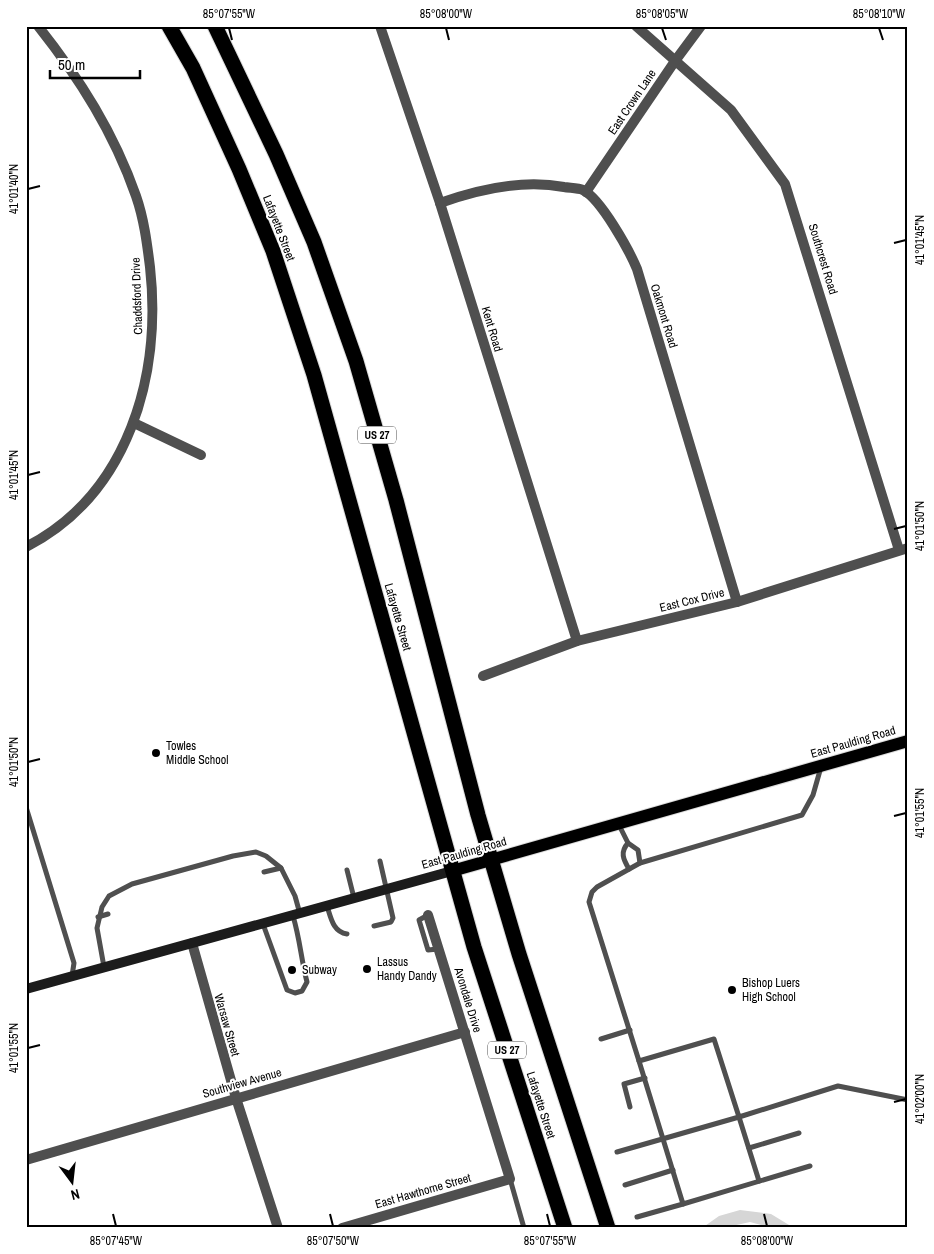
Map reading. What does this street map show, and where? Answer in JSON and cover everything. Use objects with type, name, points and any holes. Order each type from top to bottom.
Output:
[{"type":"highway","name":"Lafayette Street","points":[[169,26],[193,68],[239,169],[276,260],[314,375],[474,947],[565,1228]]},
{"type":"highway","name":"Lafayette Street","points":[[215,26],[276,154],[314,242],[356,361],[396,500],[464,766],[519,954],[608,1228]]},
{"type":"main road","name":"East Paulding Road","points":[[26,989],[387,890],[908,741]]},
{"type":"street","name":"Chaddsford Drive","points":[[26,547],[62,524],[92,495],[110,472],[134,423],[147,376],[153,325],[151,275],[144,228],[137,198],[107,128],[70,66],[38,26]]},
{"type":"street","name":"Kent Road","points":[[380,26],[440,203],[577,641]]},
{"type":"street","name":"Southcrest Road","points":[[636,26],[731,110],[786,184],[903,549]]},
{"type":"street","name":"East Crown Lane","points":[[586,192],[701,26]]},
{"type":"street","points":[[440,203],[467,193],[502,186],[556,185],[586,192]]},
{"type":"street","name":"Oakmont Road","points":[[586,192],[626,242],[637,269],[737,602]]},
{"type":"street","points":[[134,423],[201,456]]},
{"type":"street","name":"East Cox Drive","points":[[483,676],[577,641],[737,602],[903,549]]},
{"type":"street","name":"Avondale Drive","points":[[428,915],[510,1179]]},
{"type":"street","name":"Warsaw Street","points":[[192,943],[236,1098],[278,1228]]},
{"type":"street","name":"Southview Avenue","points":[[26,1160],[465,1032]]},
{"type":"street","name":"East Hawthorne Street","points":[[342,1228],[510,1179]]},
{"type":"lane","points":[[683,1204],[589,902],[592,892],[597,887],[640,863],[802,815],[816,786],[822,765]]},
{"type":"lane","points":[[26,807],[74,963],[72,976]]},
{"type":"lane","points":[[619,824],[628,843],[634,845],[638,850],[640,863]]},
{"type":"lane","points":[[628,843],[623,848],[622,855],[629,869]]},
{"type":"lane","points":[[104,967],[97,928],[102,906],[109,896],[120,889],[233,856],[256,852],[266,856],[281,868],[295,896],[301,944],[298,950],[307,982],[302,991],[290,992],[285,987],[263,924]]},
{"type":"lane","points":[[374,926],[391,922],[392,918],[380,861]]},
{"type":"lane","points":[[264,872],[281,868]]},
{"type":"lane","points":[[346,870],[354,899]]},
{"type":"lane","points":[[327,906],[335,927],[340,933],[348,934]]},
{"type":"lane","points":[[98,917],[108,914]]},
{"type":"lane","points":[[601,1039],[630,1030]]},
{"type":"lane","points":[[639,1061],[714,1039],[759,1181]]},
{"type":"lane","points":[[630,1107],[624,1084],[645,1078]]},
{"type":"lane","points":[[617,1152],[838,1086],[908,1100]]},
{"type":"lane","points":[[749,1148],[799,1133]]},
{"type":"lane","points":[[637,1217],[810,1166]]},
{"type":"lane","points":[[626,1185],[673,1170]]},
{"type":"lane","points":[[510,1179],[524,1228]]},
{"type":"shaded area","points":[[740,1210],[771,1214],[794,1228],[773,1228],[750,1222],[723,1228],[702,1228],[719,1216]]},
{"type":"place","name":"Towles Middle School","points":[[156,753]]},
{"type":"place","name":"Lassus Handy Dandy","points":[[367,969]]},
{"type":"place","name":"Subway","points":[[292,970]]},
{"type":"place","name":"Bishop Luers High School","points":[[732,990]]}]
